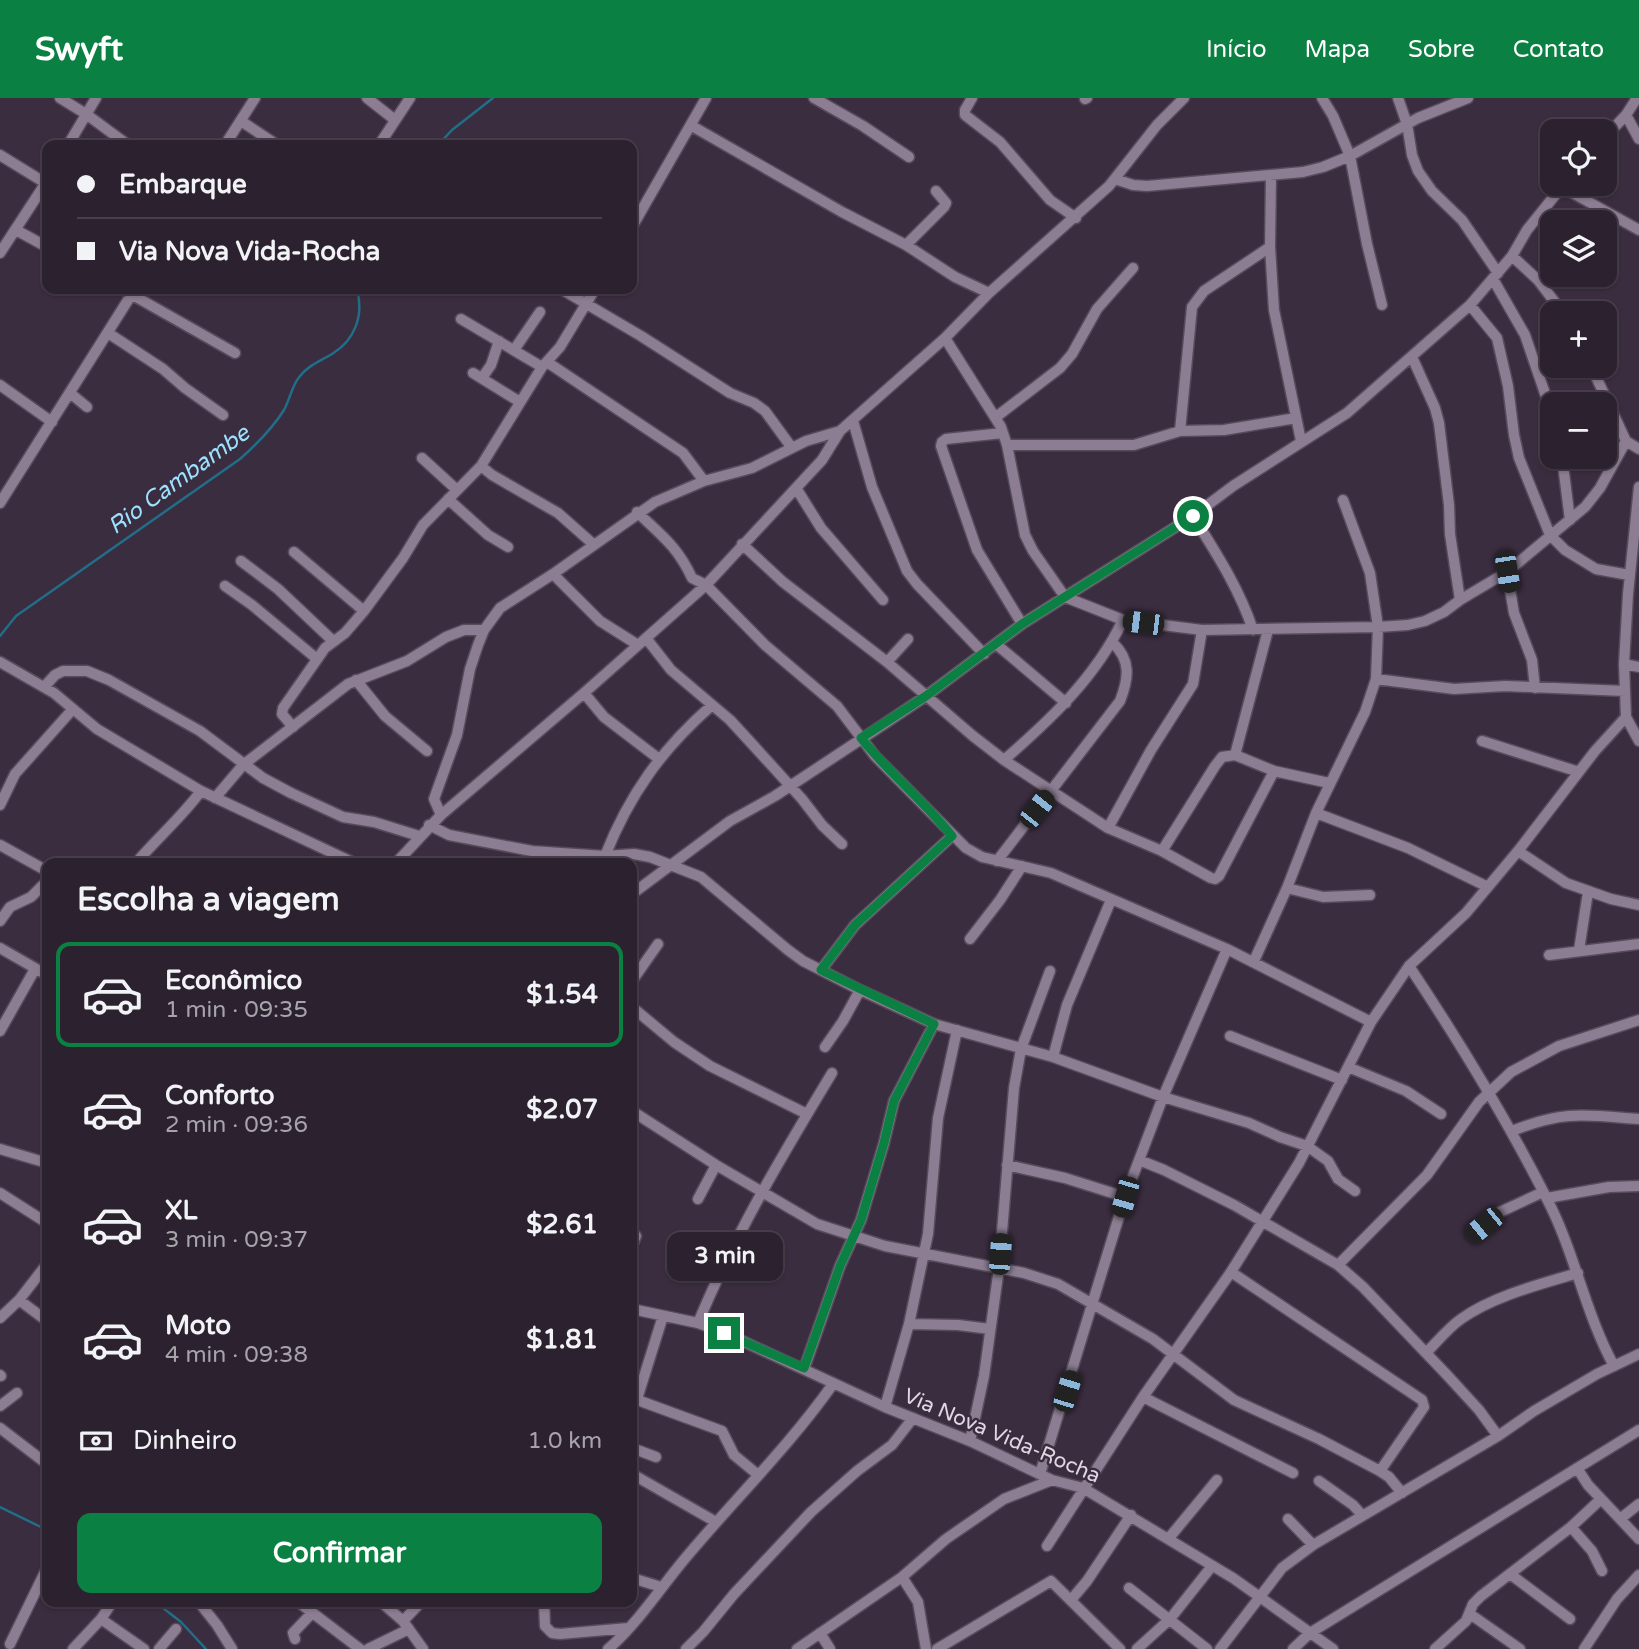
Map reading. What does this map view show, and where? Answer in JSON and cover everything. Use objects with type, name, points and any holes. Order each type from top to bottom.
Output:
[{"type":"street","points":[[60,98],[121,140]]},
{"type":"street","points":[[71,140],[96,98]]},
{"type":"street","points":[[228,140],[255,98]]},
{"type":"street","points":[[367,98],[395,120]]},
{"type":"street","points":[[382,140],[410,98]]},
{"type":"street","points":[[637,219],[706,98]]},
{"type":"street","points":[[814,98],[909,157]]},
{"type":"street","points":[[972,98],[965,115],[1000,142],[1050,200],[1076,218]]},
{"type":"street","points":[[1322,98],[1350,156],[1382,305]]},
{"type":"street","points":[[1398,98],[1418,170],[1432,191],[1462,220],[1496,276],[1525,334],[1545,392]]},
{"type":"street","points":[[1115,178],[1133,185],[1147,186],[1303,172],[1350,156],[1447,101],[1468,98]]},
{"type":"street","points":[[1617,124],[1637,98]]},
{"type":"street","points":[[401,858],[429,825],[706,585],[822,460],[840,431],[945,338],[989,293],[1076,218],[1115,178],[1179,99]]},
{"type":"street","points":[[1626,115],[1639,139]]},
{"type":"street","points":[[241,121],[270,140]]},
{"type":"street","points":[[692,126],[842,212],[906,245],[955,277],[989,293]]},
{"type":"street","points":[[0,155],[42,180]]},
{"type":"street","points":[[1271,175],[1270,247],[1274,310],[1301,441]]},
{"type":"street","points":[[0,253],[42,191]]},
{"type":"street","points":[[906,245],[944,207],[946,203],[936,191]]},
{"type":"street","points":[[637,890],[730,821],[926,696],[1022,624],[1193,516],[1233,486],[1347,413],[1470,305],[1512,256],[1527,230],[1555,196]]},
{"type":"street","points":[[1580,196],[1639,230]]},
{"type":"street","points":[[16,230],[42,244]]},
{"type":"street","points":[[1180,431],[1192,307],[1203,292],[1270,247]]},
{"type":"street","points":[[1512,256],[1538,280],[1554,301]]},
{"type":"street","points":[[996,416],[1060,368],[1072,354],[1097,309],[1116,284],[1133,268]]},
{"type":"street","points":[[1,501],[108,333],[128,294]]},
{"type":"street","points":[[134,294],[234,353]]},
{"type":"street","points":[[570,294],[730,393],[754,403],[765,411],[792,448]]},
{"type":"street","points":[[293,727],[281,711],[317,659],[364,611],[403,558],[418,531],[481,466],[520,401],[560,347],[593,294]]},
{"type":"street","points":[[1470,305],[1491,327],[1497,338],[1508,386],[1519,458],[1550,535],[1565,550],[1596,569],[1633,568]]},
{"type":"street","points":[[514,350],[540,312]]},
{"type":"street","points":[[461,319],[514,350],[545,364],[683,453],[704,481]]},
{"type":"street","points":[[108,333],[163,369],[223,415]]},
{"type":"street","points":[[945,338],[996,416],[1003,433],[1025,535],[1032,551],[1065,597],[1123,620],[1202,630],[1378,627],[1425,621],[1507,572],[1570,520],[1600,488],[1626,441]]},
{"type":"street","points":[[499,341],[491,365],[478,375],[520,401]]},
{"type":"street","points":[[1412,357],[1439,423],[1446,470],[1450,534],[1460,600]]},
{"type":"street","points":[[1597,378],[1626,441],[1639,449]]},
{"type":"street","points":[[0,385],[52,422]]},
{"type":"street","points":[[70,393],[87,407]]},
{"type":"street","points":[[1007,445],[1135,445],[1180,431],[1224,430],[1296,418]]},
{"type":"street","points":[[853,421],[872,487],[907,571],[984,654]]},
{"type":"street","points":[[441,815],[434,799],[457,735],[470,669],[484,630],[500,608],[655,502],[704,481],[752,468],[806,441],[840,431]]},
{"type":"street","points":[[1003,433],[946,439],[941,446],[977,550],[1022,624]]},
{"type":"street","points":[[422,458],[457,490]]},
{"type":"street","points":[[481,466],[558,513],[593,544]]},
{"type":"street","points":[[1564,469],[1570,520]]},
{"type":"street","points":[[1639,487],[1633,595],[1624,664],[1626,717],[1639,741]]},
{"type":"street","points":[[796,488],[821,528],[883,600]]},
{"type":"street","points":[[447,499],[482,530],[508,547]]},
{"type":"street","points":[[1254,961],[1287,888],[1315,813],[1365,712],[1376,679],[1378,627],[1367,559],[1343,500]]},
{"type":"street","points":[[638,512],[680,554],[692,578],[706,585],[765,645],[837,706],[875,756],[966,848],[982,857],[1051,873],[1254,961],[1371,1022]]},
{"type":"street","points":[[1193,516],[1226,568],[1253,630]]},
{"type":"street","points":[[742,544],[818,610],[887,662],[1004,760],[1108,828],[1162,851],[1211,878],[1219,876],[1274,771]]},
{"type":"street","points":[[294,552],[364,611]]},
{"type":"street","points":[[241,561],[278,589],[332,641]]},
{"type":"street","points":[[1507,572],[1514,613],[1532,660],[1535,688]]},
{"type":"street","points":[[553,574],[600,621],[642,642],[711,706],[730,720],[790,785],[822,825],[842,844]]},
{"type":"street","points":[[225,586],[317,659]]},
{"type":"street","points":[[1004,760],[1066,703],[1113,643],[1123,620]]},
{"type":"street","points":[[215,798],[243,765],[356,680],[407,661],[446,637],[464,630],[484,630]]},
{"type":"street","points":[[1108,828],[1151,750],[1193,684],[1202,630]]},
{"type":"street","points":[[1236,755],[1268,630]]},
{"type":"street","points":[[887,662],[908,639]]},
{"type":"street","points":[[997,861],[1110,716],[1124,692],[1127,683],[1125,658],[1113,643]]},
{"type":"street","points":[[996,644],[1066,703]]},
{"type":"street","points":[[0,662],[44,687],[97,729],[201,791],[343,858]]},
{"type":"street","points":[[1624,664],[1639,667]]},
{"type":"street","points":[[44,687],[63,671],[87,671],[109,680],[200,731],[263,778],[343,817],[374,822],[419,836]]},
{"type":"street","points":[[1376,679],[1454,689],[1506,686],[1625,691]]},
{"type":"street","points":[[356,680],[386,716],[427,751]]},
{"type":"street","points":[[584,693],[604,717],[659,759]]},
{"type":"street","points":[[605,856],[626,807],[659,759],[684,730],[711,706]]},
{"type":"street","points":[[0,805],[15,774],[72,710]]},
{"type":"street","points":[[1047,1546],[1143,1396],[1231,1272],[1299,1163],[1371,1022],[1409,965],[1466,913],[1518,851],[1578,772],[1626,717]]},
{"type":"street","points":[[1482,741],[1578,772]]},
{"type":"street","points":[[1162,851],[1222,757],[1236,755],[1274,771],[1329,783]]},
{"type":"street","points":[[141,858],[175,824],[201,791]]},
{"type":"street","points":[[1315,813],[1408,848],[1488,887]]},
{"type":"street","points":[[429,825],[449,835],[533,857],[644,855],[701,877],[788,950],[859,990],[934,1024],[1053,1057],[1163,1097],[1249,1123],[1307,1146],[1328,1161],[1338,1180],[1355,1191]]},
{"type":"street","points":[[821,970],[855,925],[952,836]]},
{"type":"street","points":[[0,846],[42,868]]},
{"type":"street","points":[[1518,851],[1566,883],[1588,892],[1639,905]]},
{"type":"street","points":[[970,939],[1022,866]]},
{"type":"street","points":[[0,920],[14,904],[32,897],[42,886]]},
{"type":"street","points":[[1287,888],[1323,897],[1370,895]]},
{"type":"street","points":[[1578,950],[1588,892]]},
{"type":"street","points":[[1053,1057],[1067,1005],[1111,900]]},
{"type":"street","points":[[637,974],[658,944]]},
{"type":"street","points":[[1549,955],[1639,944]]},
{"type":"street","points":[[0,948],[42,972]]},
{"type":"street","points":[[1040,1474],[1125,1197],[1163,1097],[1227,949]]},
{"type":"street","points":[[1409,965],[1513,1131],[1545,1195],[1578,1273],[1593,1323],[1614,1366]]},
{"type":"street","points":[[0,1031],[35,968]]},
{"type":"street","points":[[970,1441],[980,1397],[999,1268],[1014,1088],[1021,1049],[1050,971]]},
{"type":"street","points":[[825,1047],[843,1021],[859,990]]},
{"type":"street","points":[[637,1011],[661,1033],[710,1066],[807,1114]]},
{"type":"street","points":[[1338,1265],[1427,1175],[1479,1102],[1511,1072],[1559,1046],[1639,1020]]},
{"type":"street","points":[[804,1368],[840,1266],[854,1237],[884,1143],[894,1101],[934,1024]]},
{"type":"street","points":[[885,1407],[909,1324],[923,1254],[931,1203],[937,1118],[957,1030]]},
{"type":"street","points":[[1230,1035],[1342,1080]]},
{"type":"street","points":[[1348,1067],[1406,1091],[1441,1114]]},
{"type":"street","points":[[698,1323],[763,1192],[832,1073]]},
{"type":"street","points":[[637,1114],[716,1165],[817,1224],[854,1237],[923,1254],[1040,1277],[1092,1303],[1153,1339],[1234,1400],[1319,1439],[1380,1471],[1394,1482],[1402,1493]]},
{"type":"street","points":[[1513,1131],[1538,1120],[1565,1115],[1639,1119]]},
{"type":"street","points":[[0,1149],[42,1162]]},
{"type":"street","points":[[1139,1160],[1234,1205],[1338,1265],[1363,1287],[1426,1353],[1479,1410],[1498,1436]]},
{"type":"street","points":[[1007,1164],[1065,1178],[1125,1197]]},
{"type":"street","points":[[698,1199],[716,1165]]},
{"type":"street","points":[[1473,1234],[1500,1212],[1545,1195],[1639,1186]]},
{"type":"street","points":[[0,1193],[42,1220]]},
{"type":"street","points":[[0,1318],[42,1270]]},
{"type":"street","points":[[1231,1272],[1422,1399],[1424,1407],[1380,1471]]},
{"type":"street","points":[[1426,1353],[1461,1319],[1483,1307],[1578,1273]]},
{"type":"street","points":[[0,1300],[15,1303],[42,1318]]},
{"type":"street","name":"Via Nova Vida-Rocha","points":[[637,1310],[698,1323],[743,1340],[833,1384],[970,1441],[1052,1480],[1083,1488],[1169,1538],[1333,1649]]},
{"type":"street","points":[[637,1393],[663,1316]]},
{"type":"street","points":[[909,1324],[990,1329]]},
{"type":"street","points":[[1220,1649],[1282,1567],[1313,1545],[1498,1436],[1534,1411],[1639,1354]]},
{"type":"street","points":[[608,1649],[757,1474],[805,1423],[833,1384]]},
{"type":"street","points":[[0,1406],[18,1393]]},
{"type":"street","points":[[1143,1396],[1293,1473]]},
{"type":"street","points":[[637,1400],[722,1431],[738,1460],[757,1474]]},
{"type":"street","points":[[686,1649],[811,1512],[857,1471],[892,1445],[913,1418]]},
{"type":"street","points":[[0,1428],[42,1460]]},
{"type":"street","points":[[1293,1649],[1310,1633],[1639,1430]]},
{"type":"street","points":[[637,1451],[656,1457]]},
{"type":"street","points":[[1577,1468],[1601,1499],[1639,1539]]},
{"type":"street","points":[[637,1477],[716,1522]]},
{"type":"street","points":[[797,1649],[902,1577],[946,1539],[1004,1499],[1052,1480]]},
{"type":"street","points":[[1169,1538],[1217,1480]]},
{"type":"street","points":[[1318,1482],[1353,1505],[1363,1515]]},
{"type":"street","points":[[1435,1649],[1461,1626],[1470,1614],[1473,1604],[1571,1527],[1601,1499]]},
{"type":"street","points":[[1620,1519],[1639,1504]]},
{"type":"street","points":[[1071,1600],[1132,1515]]},
{"type":"street","points":[[1288,1519],[1313,1545]]},
{"type":"street","points":[[1571,1527],[1592,1551],[1602,1571]]},
{"type":"street","points":[[1137,1649],[1170,1619],[1212,1566]]},
{"type":"street","points":[[1510,1574],[1570,1619]]},
{"type":"street","points":[[1584,1649],[1617,1599],[1639,1575]]},
{"type":"street","points":[[902,1577],[918,1602],[926,1649]]},
{"type":"street","points":[[0,1636],[12,1646],[42,1579]]},
{"type":"street","points":[[637,1579],[661,1587]]},
{"type":"street","points":[[937,1649],[1051,1581],[1120,1649]]},
{"type":"street","points":[[1129,1588],[1207,1649]]},
{"type":"street","points":[[73,1649],[109,1607]]},
{"type":"street","points":[[203,1607],[232,1649]]},
{"type":"street","points":[[304,1607],[360,1649]]},
{"type":"street","points":[[386,1607],[406,1625],[423,1649]]},
{"type":"street","points":[[372,1648],[406,1625],[418,1607]]},
{"type":"street","points":[[544,1607],[545,1626],[552,1633],[628,1628]]},
{"type":"street","points":[[295,1639],[293,1633],[312,1613]]},
{"type":"street","points":[[1470,1614],[1520,1649]]},
{"type":"street","points":[[101,1619],[144,1649]]},
{"type":"street","points":[[159,1649],[176,1629]]},
{"type":"street","points":[[820,1633],[830,1649]]},
{"type":"waterway","name":"Rio Cambambe","points":[[443,140],[493,98]]},
{"type":"waterway","name":"Rio Cambambe","points":[[0,636],[16,616],[252,448],[284,410],[300,376],[347,342],[358,318],[358,294]]},
{"type":"waterway","points":[[0,1507],[42,1528]]},
{"type":"waterway","points":[[162,1607],[181,1622],[206,1649]]},
{"type":"route","points":[[724,1333],[804,1368],[840,1266],[861,1220],[894,1101],[934,1024],[821,970],[855,925],[952,836],[861,738],[926,696],[1022,624],[1193,516]]}]
